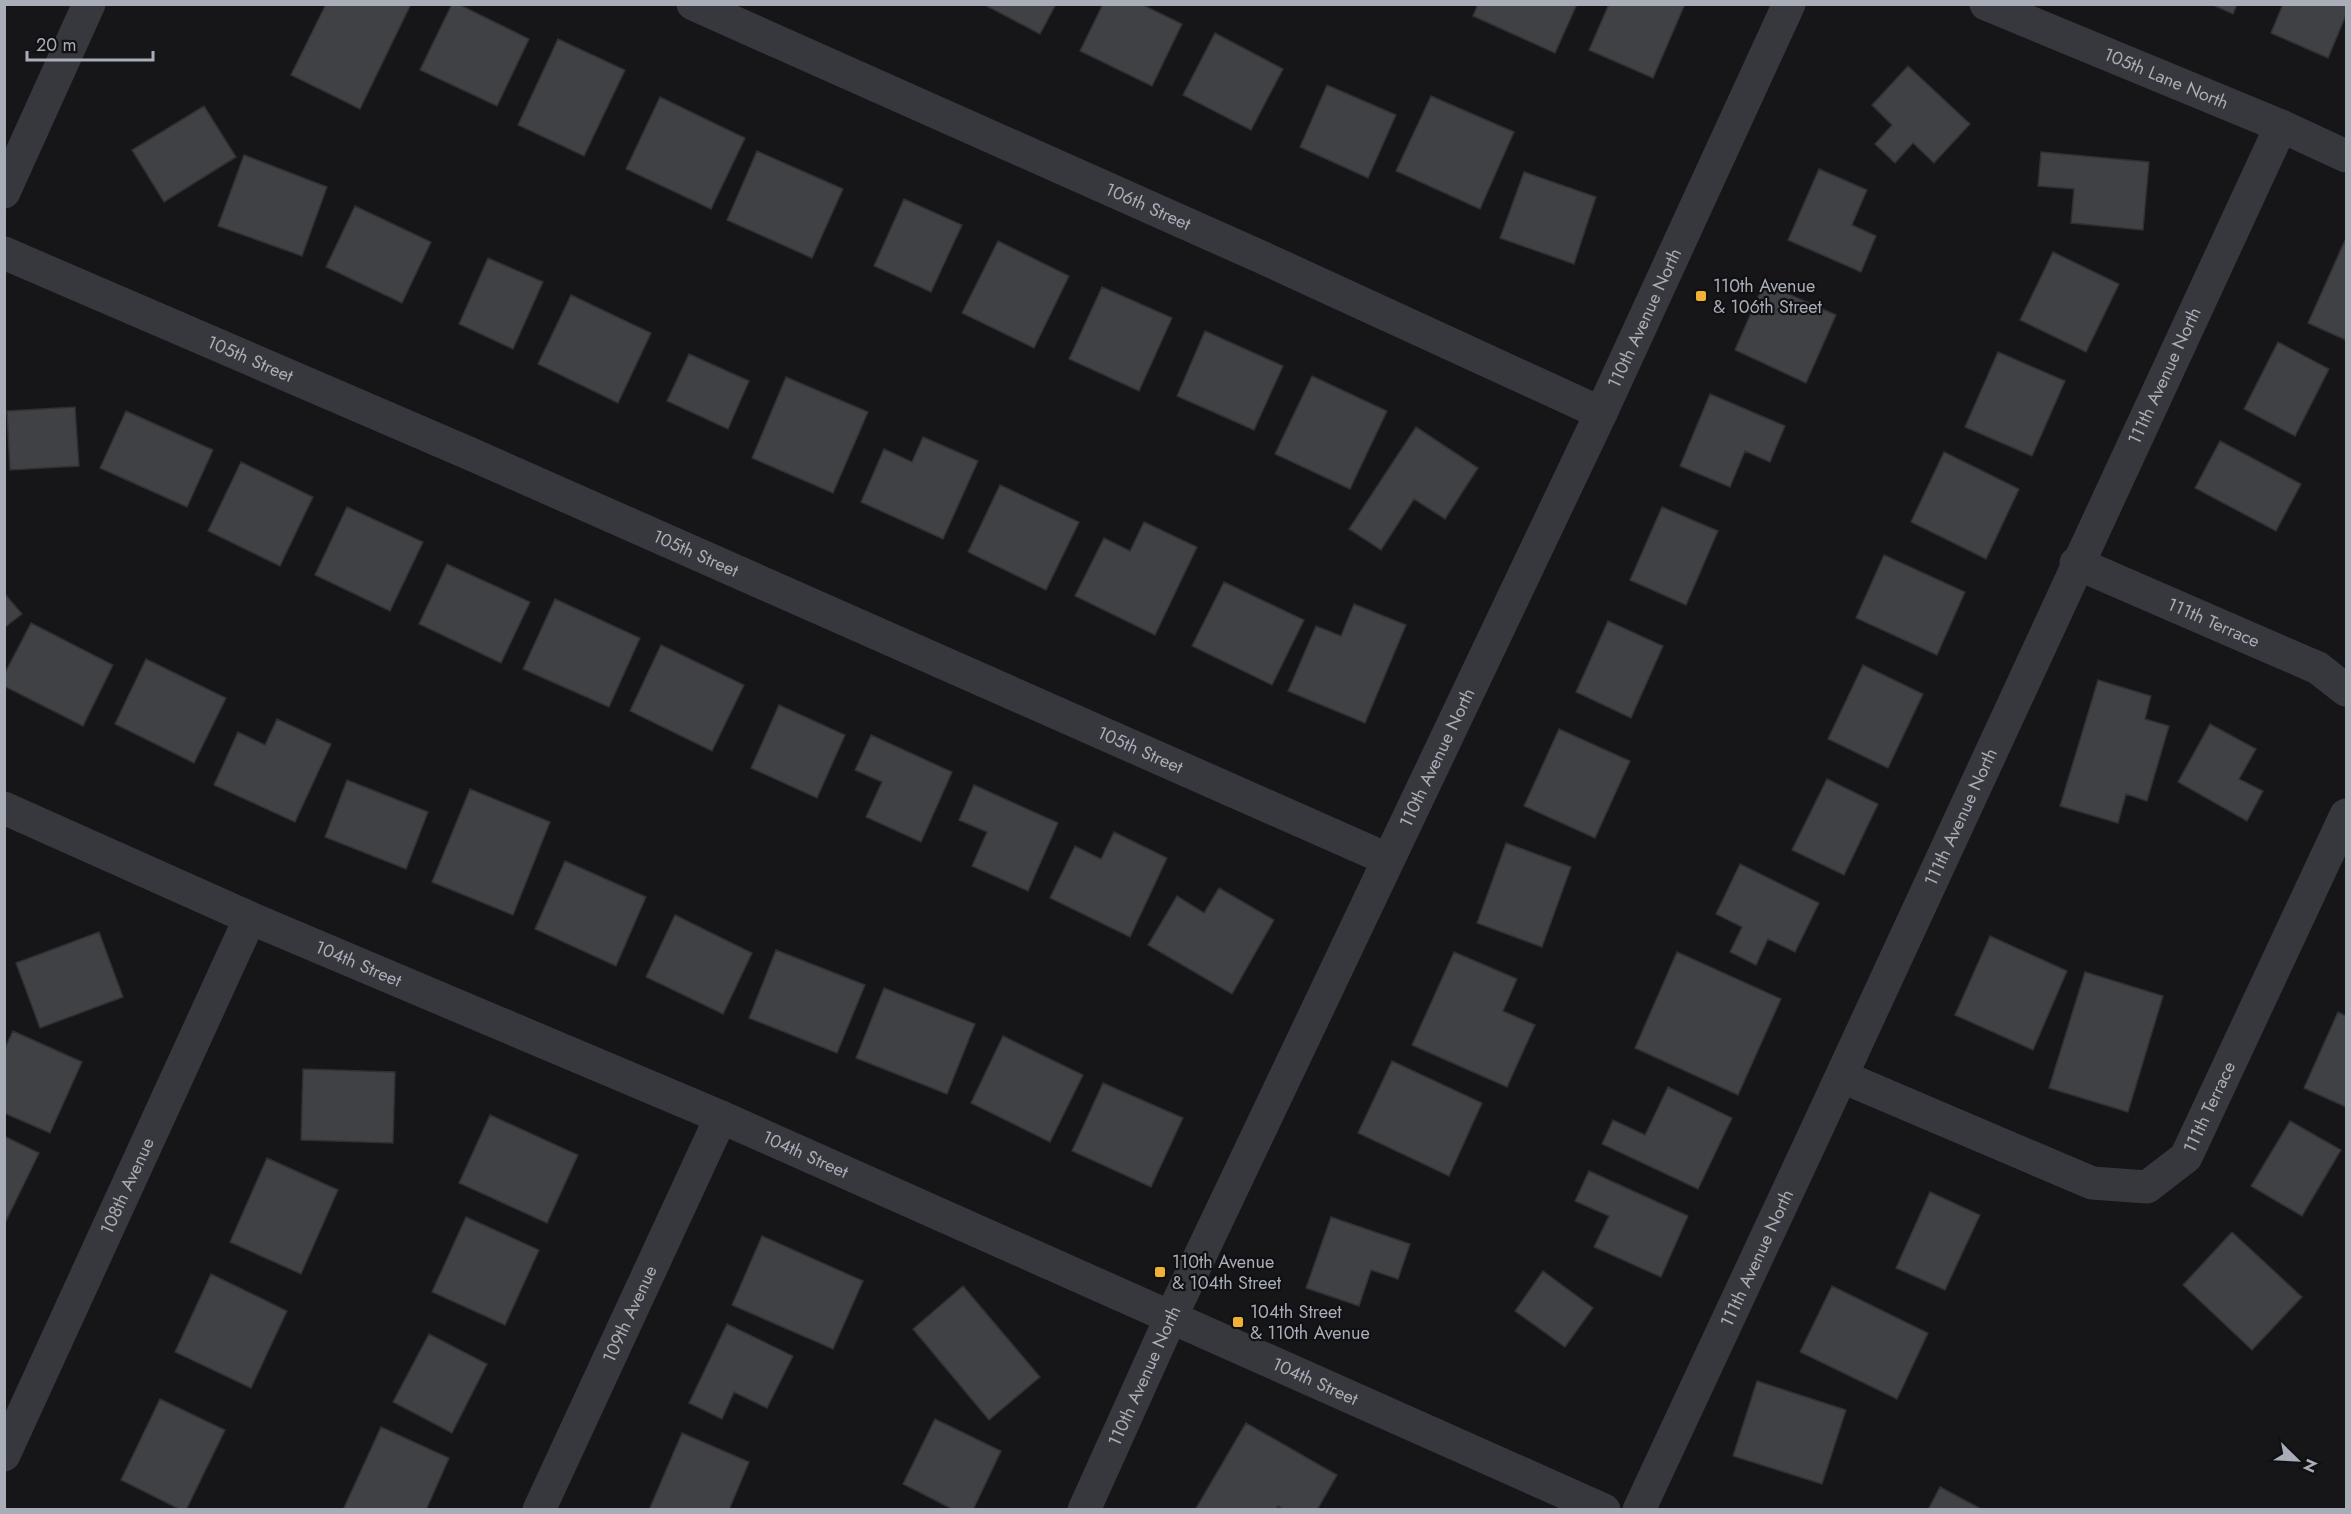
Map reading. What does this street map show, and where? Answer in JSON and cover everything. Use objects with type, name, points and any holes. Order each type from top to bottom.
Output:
[{"type":"street","points":[[4,192],[89,4]]},
{"type":"street","name":"106th Street","points":[[693,4],[1259,256],[1600,413]]},
{"type":"street","name":"110th Avenue North","points":[[1084,1509],[1171,1317],[1600,413],[1789,4]]},
{"type":"street","name":"105th Lane North","points":[[1986,4],[2281,126],[2346,156]]},
{"type":"street","name":"111th Avenue North","points":[[1640,1509],[1843,1077],[2076,563],[2281,126]]},
{"type":"street","name":"105th Street","points":[[4,253],[473,455],[1387,859]]},
{"type":"street","name":"111th Terrace","points":[[2076,563],[2318,668],[2346,690]]},
{"type":"street","name":"104th Street","points":[[4,808],[250,918],[721,1117],[1604,1509]]},
{"type":"street","name":"111th Terrace","points":[[1843,1077],[2092,1183],[2147,1187],[2186,1157],[2346,814]]},
{"type":"street","name":"108th Avenue","points":[[4,1455],[250,918]]},
{"type":"street","name":"109th Avenue","points":[[538,1509],[721,1117]]},
{"type":"building","points":[[326,4],[411,4],[360,109],[291,75]]},
{"type":"building","points":[[452,4],[458,4],[529,39],[497,106],[420,70]]},
{"type":"building","points":[[983,4],[1056,4],[1040,34]]},
{"type":"building","points":[[1103,4],[1141,4],[1182,24],[1152,86],[1080,51]]},
{"type":"building","points":[[1478,4],[1577,4],[1555,53],[1473,16]]},
{"type":"building","points":[[1609,4],[1685,4],[1653,78],[1589,50]]},
{"type":"building","points":[[2211,4],[2237,4],[2233,14]]},
{"type":"building","points":[[2283,4],[2346,4],[2346,15],[2328,58],[2271,33]]},
{"type":"building","points":[[1215,33],[1283,69],[1251,130],[1183,95]]},
{"type":"building","points":[[558,39],[625,70],[584,156],[518,125]]},
{"type":"building","points":[[1908,66],[1970,124],[1934,163],[1913,143],[1895,163],[1875,144],[1892,125],[1872,105]]},
{"type":"building","points":[[1327,85],[1396,115],[1368,178],[1300,147]]},
{"type":"building","points":[[1431,96],[1514,132],[1480,209],[1396,171]]},
{"type":"building","points":[[660,97],[745,138],[711,209],[626,169]]},
{"type":"building","points":[[204,106],[236,157],[164,202],[132,150]]},
{"type":"building","points":[[757,151],[843,189],[812,258],[727,220]]},
{"type":"building","points":[[2041,152],[2149,162],[2143,230],[2071,223],[2074,189],[2038,186]]},
{"type":"building","points":[[244,155],[327,187],[302,256],[218,226]]},
{"type":"building","points":[[1819,169],[1867,190],[1852,225],[1876,236],[1861,272],[1788,240]]},
{"type":"building","points":[[1524,172],[1596,197],[1574,264],[1500,238]]},
{"type":"building","points":[[904,199],[962,225],[931,292],[874,266]]},
{"type":"building","points":[[355,206],[431,242],[402,303],[326,267]]},
{"type":"building","points":[[2346,238],[2346,340],[2308,323]]},
{"type":"building","points":[[998,241],[1069,276],[1034,348],[962,313]]},
{"type":"building","points":[[2053,252],[2119,284],[2086,352],[2020,320]]},
{"type":"building","points":[[488,258],[543,282],[513,349],[459,324]]},
{"type":"building","points":[[1764,283],[1836,315],[1806,383],[1735,350]]},
{"type":"building","points":[[1102,287],[1172,318],[1139,391],[1069,359]]},
{"type":"building","points":[[571,295],[651,333],[618,403],[538,364]]},
{"type":"building","points":[[1205,331],[1283,366],[1254,430],[1177,396]]},
{"type":"building","points":[[2278,342],[2329,369],[2295,436],[2244,409]]},
{"type":"building","points":[[1998,352],[2065,381],[2032,456],[1965,427]]},
{"type":"building","points":[[689,354],[749,381],[728,429],[667,401]]},
{"type":"building","points":[[1312,376],[1387,411],[1350,489],[1275,454]]},
{"type":"building","points":[[786,377],[868,412],[833,493],[752,458]]},
{"type":"building","points":[[1710,394],[1785,426],[1770,462],[1745,451],[1730,487],[1680,466]]},
{"type":"building","points":[[75,407],[79,466],[10,470],[7,411]]},
{"type":"building","points":[[126,411],[213,450],[187,507],[100,468]]},
{"type":"building","points":[[1416,427],[1478,468],[1445,519],[1414,499],[1381,550],[1349,529]]},
{"type":"building","points":[[923,437],[978,461],[943,539],[861,502],[884,449],[912,462]]},
{"type":"building","points":[[2220,441],[2301,484],[2276,531],[2195,488]]},
{"type":"building","points":[[1944,452],[2019,489],[1986,559],[1911,522]]},
{"type":"building","points":[[241,462],[313,497],[280,566],[208,531]]},
{"type":"building","points":[[1000,485],[1079,522],[1046,590],[968,552]]},
{"type":"building","points":[[347,507],[423,542],[390,611],[315,575]]},
{"type":"building","points":[[1662,507],[1718,531],[1686,605],[1630,580]]},
{"type":"building","points":[[1144,522],[1197,547],[1155,635],[1075,596],[1104,538],[1130,551]]},
{"type":"building","points":[[1884,555],[1965,592],[1937,655],[1856,618]]},
{"type":"building","points":[[447,564],[530,602],[501,663],[419,624]]},
{"type":"building","points":[[1224,582],[1304,620],[1272,685],[1192,646]]},
{"type":"building","points":[[4,593],[22,614],[4,628]]},
{"type":"building","points":[[555,599],[640,638],[609,707],[523,669]]},
{"type":"building","points":[[1354,604],[1406,625],[1365,723],[1288,691],[1316,626],[1341,636]]},
{"type":"building","points":[[1608,621],[1663,646],[1631,718],[1576,692]]},
{"type":"building","points":[[31,623],[113,665],[83,726],[4,686],[4,675]]},
{"type":"building","points":[[661,645],[744,685],[712,751],[630,711]]},
{"type":"building","points":[[146,659],[226,698],[194,763],[115,724]]},
{"type":"building","points":[[1863,665],[1923,694],[1888,768],[1828,739]]},
{"type":"building","points":[[2098,680],[2151,696],[2145,719],[2169,726],[2147,801],[2126,794],[2118,823],[2060,806]]},
{"type":"building","points":[[779,705],[845,735],[817,798],[751,768]]},
{"type":"building","points":[[277,719],[331,744],[295,822],[214,785],[238,732],[265,745]]},
{"type":"building","points":[[2210,724],[2256,749],[2239,779],[2263,791],[2247,821],[2178,782]]},
{"type":"building","points":[[1559,729],[1630,761],[1595,838],[1524,806]]},
{"type":"building","points":[[871,735],[952,772],[921,842],[866,817],[882,782],[855,770]]},
{"type":"building","points":[[1827,779],[1878,804],[1844,875],[1792,850]]},
{"type":"building","points":[[347,780],[428,812],[406,869],[325,837]]},
{"type":"building","points":[[974,785],[1058,823],[1028,891],[972,866],[987,832],[959,820]]},
{"type":"building","points":[[470,789],[550,822],[513,915],[432,882]]},
{"type":"building","points":[[1114,832],[1167,858],[1130,937],[1050,898],[1075,846],[1101,859]]},
{"type":"building","points":[[1506,843],[1571,867],[1542,947],[1477,923]]},
{"type":"building","points":[[565,861],[646,897],[616,966],[535,929]]},
{"type":"building","points":[[1740,864],[1819,903],[1795,952],[1768,939],[1756,965],[1730,952],[1742,927],[1716,914]]},
{"type":"building","points":[[1219,888],[1274,920],[1232,994],[1148,945],[1177,896],[1204,913]]},
{"type":"building","points":[[675,915],[752,953],[723,1014],[646,977]]},
{"type":"building","points":[[99,932],[123,997],[40,1028],[16,963]]},
{"type":"building","points":[[1990,936],[2067,971],[2033,1050],[1955,1015]]},
{"type":"building","points":[[776,950],[865,985],[837,1053],[749,1018]]},
{"type":"building","points":[[1454,952],[1517,979],[1503,1011],[1535,1025],[1507,1087],[1412,1045]]},
{"type":"building","points":[[1677,952],[1781,999],[1738,1095],[1635,1048]]},
{"type":"building","points":[[2085,972],[2163,996],[2128,1112],[2049,1088]]},
{"type":"building","points":[[884,988],[975,1024],[947,1094],[856,1058]]},
{"type":"building","points":[[2338,1012],[2346,1016],[2346,1107],[2304,1088]]},
{"type":"building","points":[[13,1031],[82,1062],[50,1133],[4,1113],[4,1050]]},
{"type":"building","points":[[1003,1036],[1083,1075],[1050,1142],[971,1103]]},
{"type":"building","points":[[1392,1061],[1482,1103],[1449,1176],[1358,1133]]},
{"type":"building","points":[[303,1069],[395,1072],[393,1143],[301,1140]]},
{"type":"building","points":[[1103,1083],[1183,1118],[1151,1187],[1072,1151]]},
{"type":"building","points":[[1668,1087],[1732,1118],[1698,1189],[1602,1144],[1613,1120],[1645,1135]]},
{"type":"building","points":[[490,1115],[578,1155],[547,1223],[459,1183]]},
{"type":"building","points":[[2290,1121],[2341,1150],[2302,1216],[2251,1186]]},
{"type":"building","points":[[4,1136],[39,1153],[4,1225]]},
{"type":"building","points":[[267,1158],[338,1190],[301,1274],[230,1242]]},
{"type":"building","points":[[1589,1171],[1688,1216],[1661,1277],[1594,1247],[1609,1216],[1575,1201]]},
{"type":"building","points":[[1930,1192],[1980,1215],[1945,1290],[1896,1268]]},
{"type":"building","points":[[466,1217],[539,1250],[505,1325],[432,1292]]},
{"type":"building","points":[[1331,1217],[1410,1244],[1398,1279],[1371,1270],[1359,1306],[1306,1288]]},
{"type":"building","points":[[2232,1232],[2302,1297],[2252,1350],[2183,1285]]},
{"type":"building","points":[[762,1236],[863,1281],[833,1349],[732,1305]]},
{"type":"building","points":[[1543,1271],[1593,1308],[1565,1347],[1515,1311]]},
{"type":"building","points":[[211,1274],[287,1311],[251,1388],[175,1352]]},
{"type":"building","points":[[963,1286],[1040,1377],[989,1420],[913,1329]]},
{"type":"building","points":[[1832,1286],[1928,1333],[1897,1399],[1800,1352]]},
{"type":"building","points":[[727,1324],[793,1356],[767,1408],[734,1392],[722,1419],[689,1403]]},
{"type":"building","points":[[429,1334],[487,1364],[452,1433],[393,1402]]},
{"type":"building","points":[[1757,1381],[1846,1410],[1822,1484],[1733,1456]]},
{"type":"building","points":[[160,1399],[225,1430],[186,1510],[181,1510],[121,1480]]},
{"type":"building","points":[[935,1419],[1001,1451],[973,1510],[954,1510],[903,1484]]},
{"type":"building","points":[[1246,1423],[1337,1475],[1317,1510],[1285,1510],[1278,1506],[1276,1510],[1195,1510]]},
{"type":"building","points":[[381,1427],[449,1458],[426,1510],[343,1510]]},
{"type":"building","points":[[682,1433],[749,1462],[729,1510],[649,1510]]},
{"type":"building","points":[[1940,1487],[1983,1510],[1928,1510]]},
{"type":"place","name":"110th Avenue & 106th Street","points":[[1701,296]]},
{"type":"place","name":"110th Avenue & 104th Street","points":[[1160,1272]]},
{"type":"place","name":"104th Street & 110th Avenue","points":[[1238,1322]]}]
